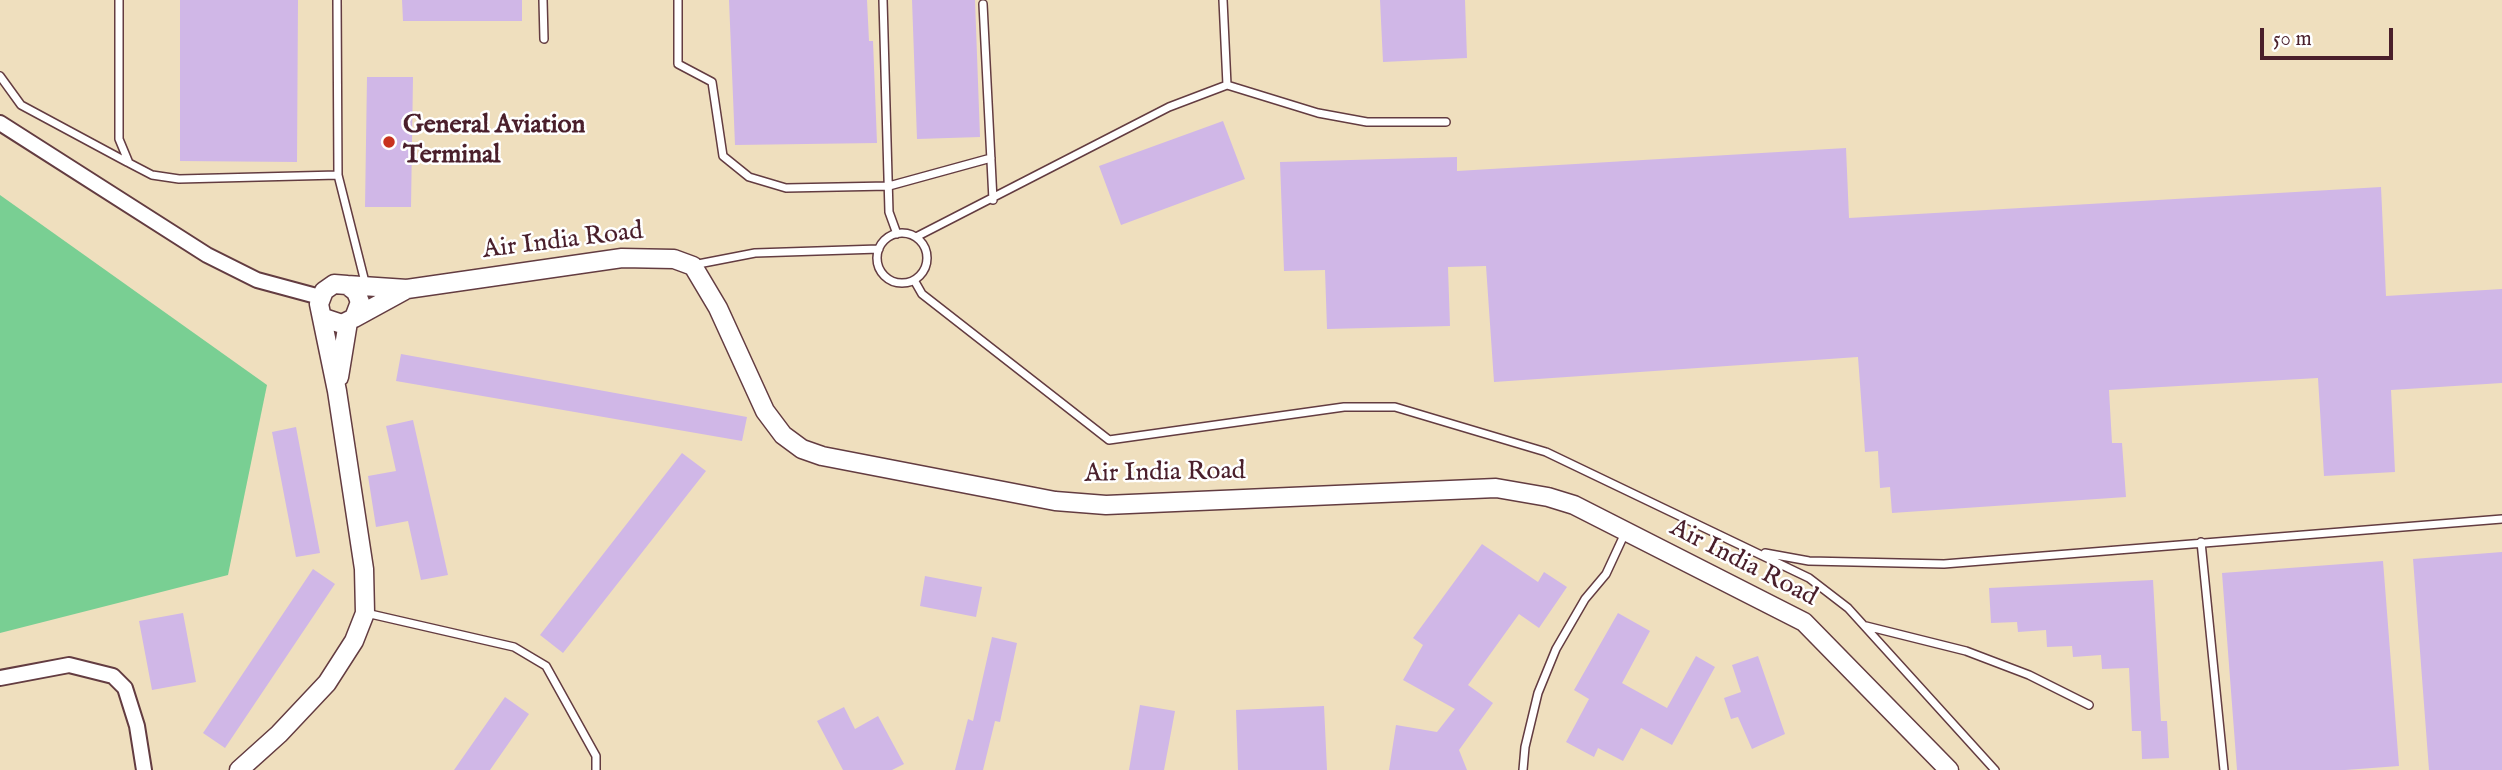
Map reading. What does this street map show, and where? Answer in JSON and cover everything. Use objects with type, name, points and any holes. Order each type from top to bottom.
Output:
[{"type":"street","points":[[0,123],[207,255],[257,280],[320,297],[319,304],[337,391],[364,569],[365,613],[354,641],[327,683],[279,734],[239,770]]},
{"type":"street","name":"Air India Road","points":[[320,297],[328,287],[347,285],[407,289],[622,258],[657,257],[693,265],[718,308],[765,411],[783,435],[802,449],[822,456],[1055,501],[1106,505],[1496,488],[1548,497],[1574,505],[1804,622],[1948,770]]},
{"type":"street","points":[[337,391],[351,320],[360,302],[356,292],[347,285]]},
{"type":"street","name":"Air India Road","points":[[351,320],[407,289]]},
{"type":"street","points":[[324,318],[335,324],[351,320]]},
{"type":"street","points":[[0,678],[69,665],[113,676],[125,688],[138,726],[144,770]]},
{"type":"lane","points":[[119,0],[119,139],[129,163]]},
{"type":"lane","points":[[337,0],[338,175],[366,286]]},
{"type":"lane","points":[[543,0],[544,39]]},
{"type":"lane","points":[[677,0],[678,64],[712,82],[723,156],[749,177],[786,188],[889,186],[991,158]]},
{"type":"lane","points":[[883,0],[889,212],[897,234]]},
{"type":"lane","points":[[1223,0],[1227,85]]},
{"type":"lane","points":[[982,4],[993,200]]},
{"type":"lane","points":[[0,76],[21,105],[152,175],[179,179],[338,175]]},
{"type":"lane","points":[[916,237],[943,221],[993,200],[1170,107],[1227,85],[1318,113],[1367,122],[1446,122]]},
{"type":"lane","points":[[897,234],[916,237],[924,245],[928,259],[922,274],[915,280],[897,282],[885,276],[877,259],[879,249],[887,238],[897,234]]},
{"type":"lane","points":[[693,265],[755,253],[879,249]]},
{"type":"lane","points":[[915,280],[922,295],[1109,440],[1344,407],[1395,407],[1546,452],[1809,578],[1848,608],[1866,626],[1995,770]]},
{"type":"lane","points":[[1754,551],[1809,561],[1944,564],[2502,519]]},
{"type":"lane","points":[[1523,770],[1525,747],[1538,693],[1556,649],[1585,599],[1606,574],[1625,533]]},
{"type":"lane","points":[[2201,542],[2224,770]]},
{"type":"lane","points":[[365,613],[514,647],[546,666],[596,756],[596,770]]},
{"type":"lane","points":[[1866,626],[1966,651],[2029,675],[2089,705]]},
{"type":"green space","points":[[0,195],[267,385],[228,575],[0,633]]},
{"type":"building","points":[[180,0],[298,0],[297,162],[180,161]]},
{"type":"building","points":[[402,0],[522,0],[522,21],[403,21]]},
{"type":"building","points":[[729,0],[867,0],[869,41],[873,41],[877,143],[735,145]]},
{"type":"building","points":[[912,0],[975,0],[980,137],[917,139]]},
{"type":"building","points":[[1380,0],[1465,0],[1467,58],[1383,62]]},
{"type":"building","name":"General Aviation Terminal","points":[[367,77],[413,77],[411,207],[365,207]]},
{"type":"building","points":[[1223,121],[1245,179],[1121,225],[1099,166]]},
{"type":"building","points":[[1846,148],[1849,218],[2381,187],[2386,296],[2502,289],[2502,383],[2391,390],[2395,472],[2324,476],[2318,378],[2109,390],[2112,443],[2122,443],[2126,497],[1892,513],[1890,487],[1880,488],[1878,451],[1865,452],[1858,357],[1494,382],[1486,266],[1448,267],[1450,326],[1327,329],[1325,270],[1284,271],[1280,162],[1457,157],[1457,171]]},
{"type":"building","points":[[401,354],[747,417],[742,441],[396,381]]},
{"type":"building","points":[[413,420],[448,575],[421,580],[408,521],[376,527],[368,476],[396,471],[386,426]]},
{"type":"building","points":[[296,427],[320,553],[296,557],[272,432]]},
{"type":"building","points":[[682,453],[706,471],[563,653],[540,635]]},
{"type":"building","points":[[1482,544],[1538,582],[1544,572],[1567,587],[1539,628],[1519,614],[1468,685],[1493,703],[1459,750],[1467,770],[1389,770],[1396,725],[1437,732],[1455,709],[1403,680],[1423,645],[1413,638]]},
{"type":"building","points":[[2502,552],[2502,770],[2429,770],[2413,559]]},
{"type":"building","points":[[2383,561],[2399,766],[2345,770],[2237,770],[2222,573]]},
{"type":"building","points":[[313,569],[335,584],[225,748],[203,733]]},
{"type":"building","points":[[925,576],[982,587],[976,617],[920,606]]},
{"type":"building","points":[[2153,580],[2161,721],[2167,721],[2169,758],[2142,759],[2141,731],[2132,731],[2129,668],[2102,669],[2101,655],[2073,657],[2072,646],[2047,647],[2046,630],[2018,632],[2017,622],[1991,623],[1989,588]]},
{"type":"building","points":[[183,613],[196,682],[152,690],[139,621]]},
{"type":"building","points":[[1618,613],[1650,631],[1622,683],[1667,708],[1696,656],[1715,667],[1672,745],[1641,728],[1623,761],[1598,748],[1594,757],[1566,742],[1589,699],[1574,690]]},
{"type":"building","points":[[992,637],[1017,643],[1000,722],[995,721],[983,770],[955,770],[968,719],[973,721]]},
{"type":"building","points":[[1758,656],[1785,734],[1752,749],[1738,717],[1731,719],[1724,698],[1741,692],[1732,665]]},
{"type":"building","points":[[505,697],[529,714],[490,770],[454,770]]},
{"type":"building","points":[[1140,705],[1175,711],[1164,770],[1129,770]]},
{"type":"building","points":[[1324,706],[1327,770],[1238,770],[1236,710]]},
{"type":"building","points":[[844,707],[855,729],[878,716],[904,764],[892,770],[843,770],[817,721]]},
{"type":"place","name":"General Aviation Terminal","points":[[389,142]]}]
